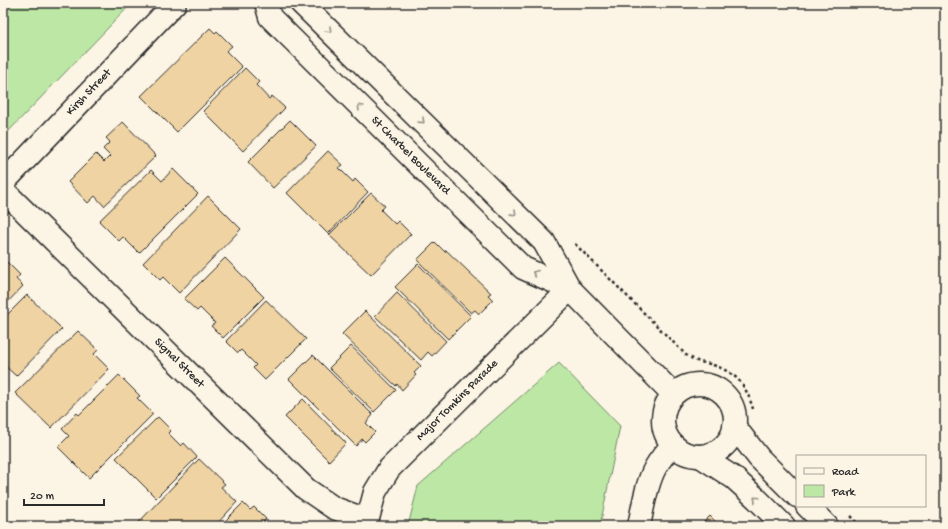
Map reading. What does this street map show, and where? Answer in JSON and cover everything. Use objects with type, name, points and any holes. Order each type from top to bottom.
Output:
[{"type":"street","name":"Kirsh Street","points":[[3,183],[175,3]]},
{"type":"street","name":"St Charbel Boulevard","points":[[266,3],[270,17],[522,268],[570,289]]},
{"type":"street","name":"St Charbel Boulevard","points":[[301,3],[544,242],[570,289],[673,394]]},
{"type":"street","name":"Signal Street","points":[[3,190],[306,489],[334,508],[367,523]]},
{"type":"street","name":"Major Tomkins Parade","points":[[367,523],[375,492],[389,469],[570,289]]},
{"type":"street","points":[[700,456],[710,454],[726,444],[731,436],[734,426],[734,415],[731,404],[724,395],[715,388],[693,384],[673,394],[667,403],[663,425],[672,444],[680,451],[700,456],[734,478],[784,526]]},
{"type":"street","points":[[734,426],[759,458],[796,495]]},
{"type":"street","points":[[638,526],[647,490],[655,468],[672,444]]},
{"type":"street","points":[[808,507],[827,526]]},
{"type":"green space","points":[[3,3],[132,3],[3,137]]},
{"type":"green space","points":[[559,363],[620,426],[600,526],[408,526],[418,486]]},
{"type":"building","points":[[210,28],[215,33],[217,31],[232,46],[226,51],[242,67],[177,132],[141,96]]},
{"type":"building","points":[[245,68],[259,82],[256,85],[269,99],[272,96],[285,108],[243,151],[203,111]]},
{"type":"building","points":[[290,120],[316,146],[273,188],[248,162]]},
{"type":"building","points":[[123,122],[156,156],[104,206],[95,196],[88,203],[68,182],[96,154],[104,162],[110,156],[103,149],[110,142],[106,138]]},
{"type":"building","points":[[328,151],[343,165],[339,168],[353,182],[355,179],[368,192],[328,234],[287,193]]},
{"type":"building","points":[[173,169],[198,194],[139,253],[123,237],[119,241],[99,221],[151,170],[162,181]]},
{"type":"building","points":[[371,193],[385,206],[381,210],[395,224],[398,221],[411,234],[371,275],[329,235]]},
{"type":"building","points":[[208,196],[241,229],[179,293],[163,277],[160,280],[143,263]]},
{"type":"building","points":[[435,242],[445,252],[446,250],[491,293],[488,295],[493,300],[479,314],[475,310],[471,313],[417,260]]},
{"type":"building","points":[[225,258],[264,297],[223,338],[211,326],[215,323],[200,308],[197,311],[184,299]]},
{"type":"building","points":[[7,262],[20,275],[16,279],[23,286],[3,307],[3,266]]},
{"type":"building","points":[[418,264],[471,316],[448,339],[395,287]]},
{"type":"building","points":[[397,293],[446,341],[432,356],[428,352],[421,360],[375,316]]},
{"type":"building","points":[[27,295],[62,329],[16,376],[3,364],[3,319]]},
{"type":"building","points":[[266,300],[306,339],[265,380],[253,368],[256,365],[241,350],[238,353],[226,341]]},
{"type":"building","points":[[365,311],[421,366],[414,373],[416,375],[402,390],[342,334]]},
{"type":"building","points":[[78,331],[98,350],[94,354],[109,369],[51,428],[15,393]]},
{"type":"building","points":[[351,346],[396,390],[374,412],[329,368]]},
{"type":"building","points":[[313,355],[373,415],[366,423],[375,432],[365,442],[362,439],[356,446],[289,379]]},
{"type":"building","points":[[119,375],[140,396],[137,398],[153,414],[89,478],[58,447],[69,436],[62,429],[77,413],[79,415]]},
{"type":"building","points":[[303,399],[346,443],[329,461],[285,417]]},
{"type":"building","points":[[158,417],[171,430],[168,433],[181,446],[184,443],[197,457],[156,498],[116,458]]},
{"type":"building","points":[[199,459],[225,484],[221,487],[237,502],[215,526],[143,526],[139,522]]},
{"type":"building","points":[[243,503],[250,510],[254,507],[266,519],[260,526],[220,526]]},
{"type":"building","points":[[710,516],[720,526],[700,526]]}]
